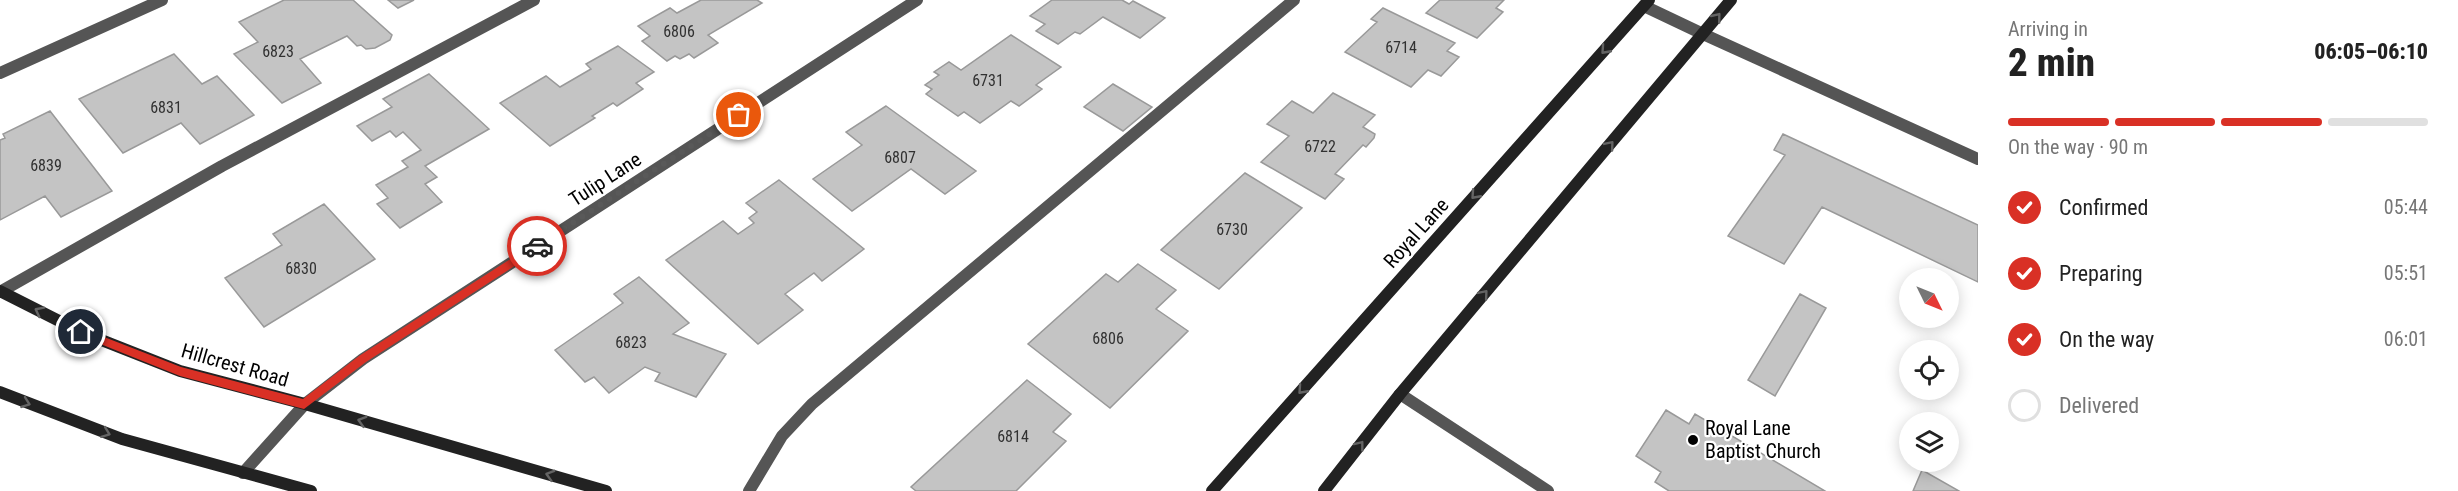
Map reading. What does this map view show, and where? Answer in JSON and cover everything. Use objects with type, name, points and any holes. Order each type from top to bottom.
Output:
[{"type":"main road","points":[[1631,0],[1646,3]]},
{"type":"main road","points":[[1324,491],[1400,393],[1731,0]]},
{"type":"main road","name":"Royal Lane","points":[[1212,491],[1646,3]]},
{"type":"main road","name":"Hillcrest Road","points":[[0,292],[81,332],[180,371],[304,404],[606,491]]},
{"type":"main road","points":[[0,392],[122,439],[311,491]]},
{"type":"street","points":[[0,73],[162,0]]},
{"type":"street","points":[[0,292],[222,166],[534,0]]},
{"type":"street","name":"Tulip Lane","points":[[243,473],[304,404],[363,359],[917,0]]},
{"type":"street","points":[[749,491],[782,436],[812,404],[1294,0]]},
{"type":"street","points":[[1646,3],[1703,34],[1978,159]]},
{"type":"street","points":[[1400,393],[1548,491]]},
{"type":"building","points":[[284,0],[353,0],[392,35],[390,40],[375,48],[366,49],[361,45],[357,46],[347,36],[300,59],[321,83],[282,103],[234,54],[258,42],[239,22]]},
{"type":"building","points":[[388,0],[414,0],[398,8]]},
{"type":"building","points":[[701,0],[757,0],[762,3],[708,35],[718,43],[694,58],[689,54],[680,59],[675,56],[667,61],[642,41],[650,36],[638,26],[670,8],[677,13]]},
{"type":"building","points":[[1052,0],[1122,0],[1129,4],[1133,1],[1165,18],[1140,38],[1103,17],[1080,34],[1075,32],[1058,44],[1036,31],[1045,24],[1030,16]]},
{"type":"building","points":[[1440,0],[1504,0],[1496,8],[1503,12],[1477,38],[1426,13]]},
{"type":"building","points":[[1383,8],[1455,43],[1447,51],[1459,57],[1441,76],[1428,70],[1411,87],[1345,52],[1377,22],[1371,19]]},
{"type":"building","points":[[1011,35],[1061,67],[1036,85],[1042,89],[1019,106],[1011,101],[980,123],[964,112],[958,116],[926,94],[932,89],[925,85],[939,75],[934,72],[949,62],[961,70]]},
{"type":"building","points":[[618,46],[654,72],[636,83],[643,89],[617,106],[613,103],[592,116],[595,118],[550,146],[500,103],[546,76],[560,87],[591,69],[586,64]]},
{"type":"building","points":[[174,54],[202,84],[217,76],[254,115],[200,144],[181,123],[123,153],[79,99]]},
{"type":"building","points":[[429,74],[489,129],[425,166],[437,177],[425,184],[442,202],[400,228],[377,204],[388,198],[376,185],[408,167],[402,161],[421,150],[403,132],[396,137],[390,131],[372,141],[357,126],[392,107],[383,99]]},
{"type":"building","points":[[1113,84],[1152,107],[1123,131],[1084,107]]},
{"type":"building","points":[[1333,93],[1375,115],[1363,127],[1375,134],[1366,147],[1363,145],[1335,174],[1344,179],[1325,199],[1261,162],[1289,136],[1267,124],[1292,101],[1313,113]]},
{"type":"building","points":[[886,106],[976,171],[945,194],[911,169],[852,211],[813,179],[862,145],[846,132]]},
{"type":"building","points":[[50,111],[112,191],[61,217],[45,196],[0,220],[0,140],[5,138],[3,134]]},
{"type":"building","points":[[1783,134],[1978,225],[1978,282],[1959,273],[1959,268],[1949,268],[1822,207],[1784,264],[1728,236],[1785,155],[1774,150]]},
{"type":"building","points":[[1245,173],[1302,208],[1219,289],[1161,250]]},
{"type":"building","points":[[779,180],[864,249],[822,281],[814,273],[785,294],[803,310],[758,344],[666,260],[723,221],[738,234],[754,223],[749,218],[757,212],[746,203]]},
{"type":"building","points":[[324,204],[375,259],[264,327],[225,278],[282,245],[273,234]]},
{"type":"building","points":[[1138,264],[1176,290],[1156,309],[1188,331],[1110,408],[1028,344],[1106,274],[1118,282]]},
{"type":"building","points":[[639,277],[689,323],[673,334],[726,354],[696,397],[655,381],[660,373],[645,367],[609,393],[594,377],[585,382],[555,350],[623,303],[614,294]]},
{"type":"building","points":[[1800,294],[1826,308],[1775,396],[1748,380]]},
{"type":"building","points":[[1027,380],[1071,414],[1053,432],[1066,441],[1016,491],[916,491],[911,487]]},
{"type":"building","name":"Royal Lane Baptist Church","points":[[1666,410],[1689,424],[1695,414],[1825,491],[1669,491],[1655,482],[1661,472],[1636,456]]},
{"type":"building","points":[[1921,472],[1926,472],[1959,491],[1913,491]]},
{"type":"way so far","points":[[537,246],[739,115]]},
{"type":"place","name":"Royal Lane Baptist Church","points":[[1693,440]]},
{"type":"route","points":[[81,332],[180,371],[304,404],[363,359],[537,246]]}]
